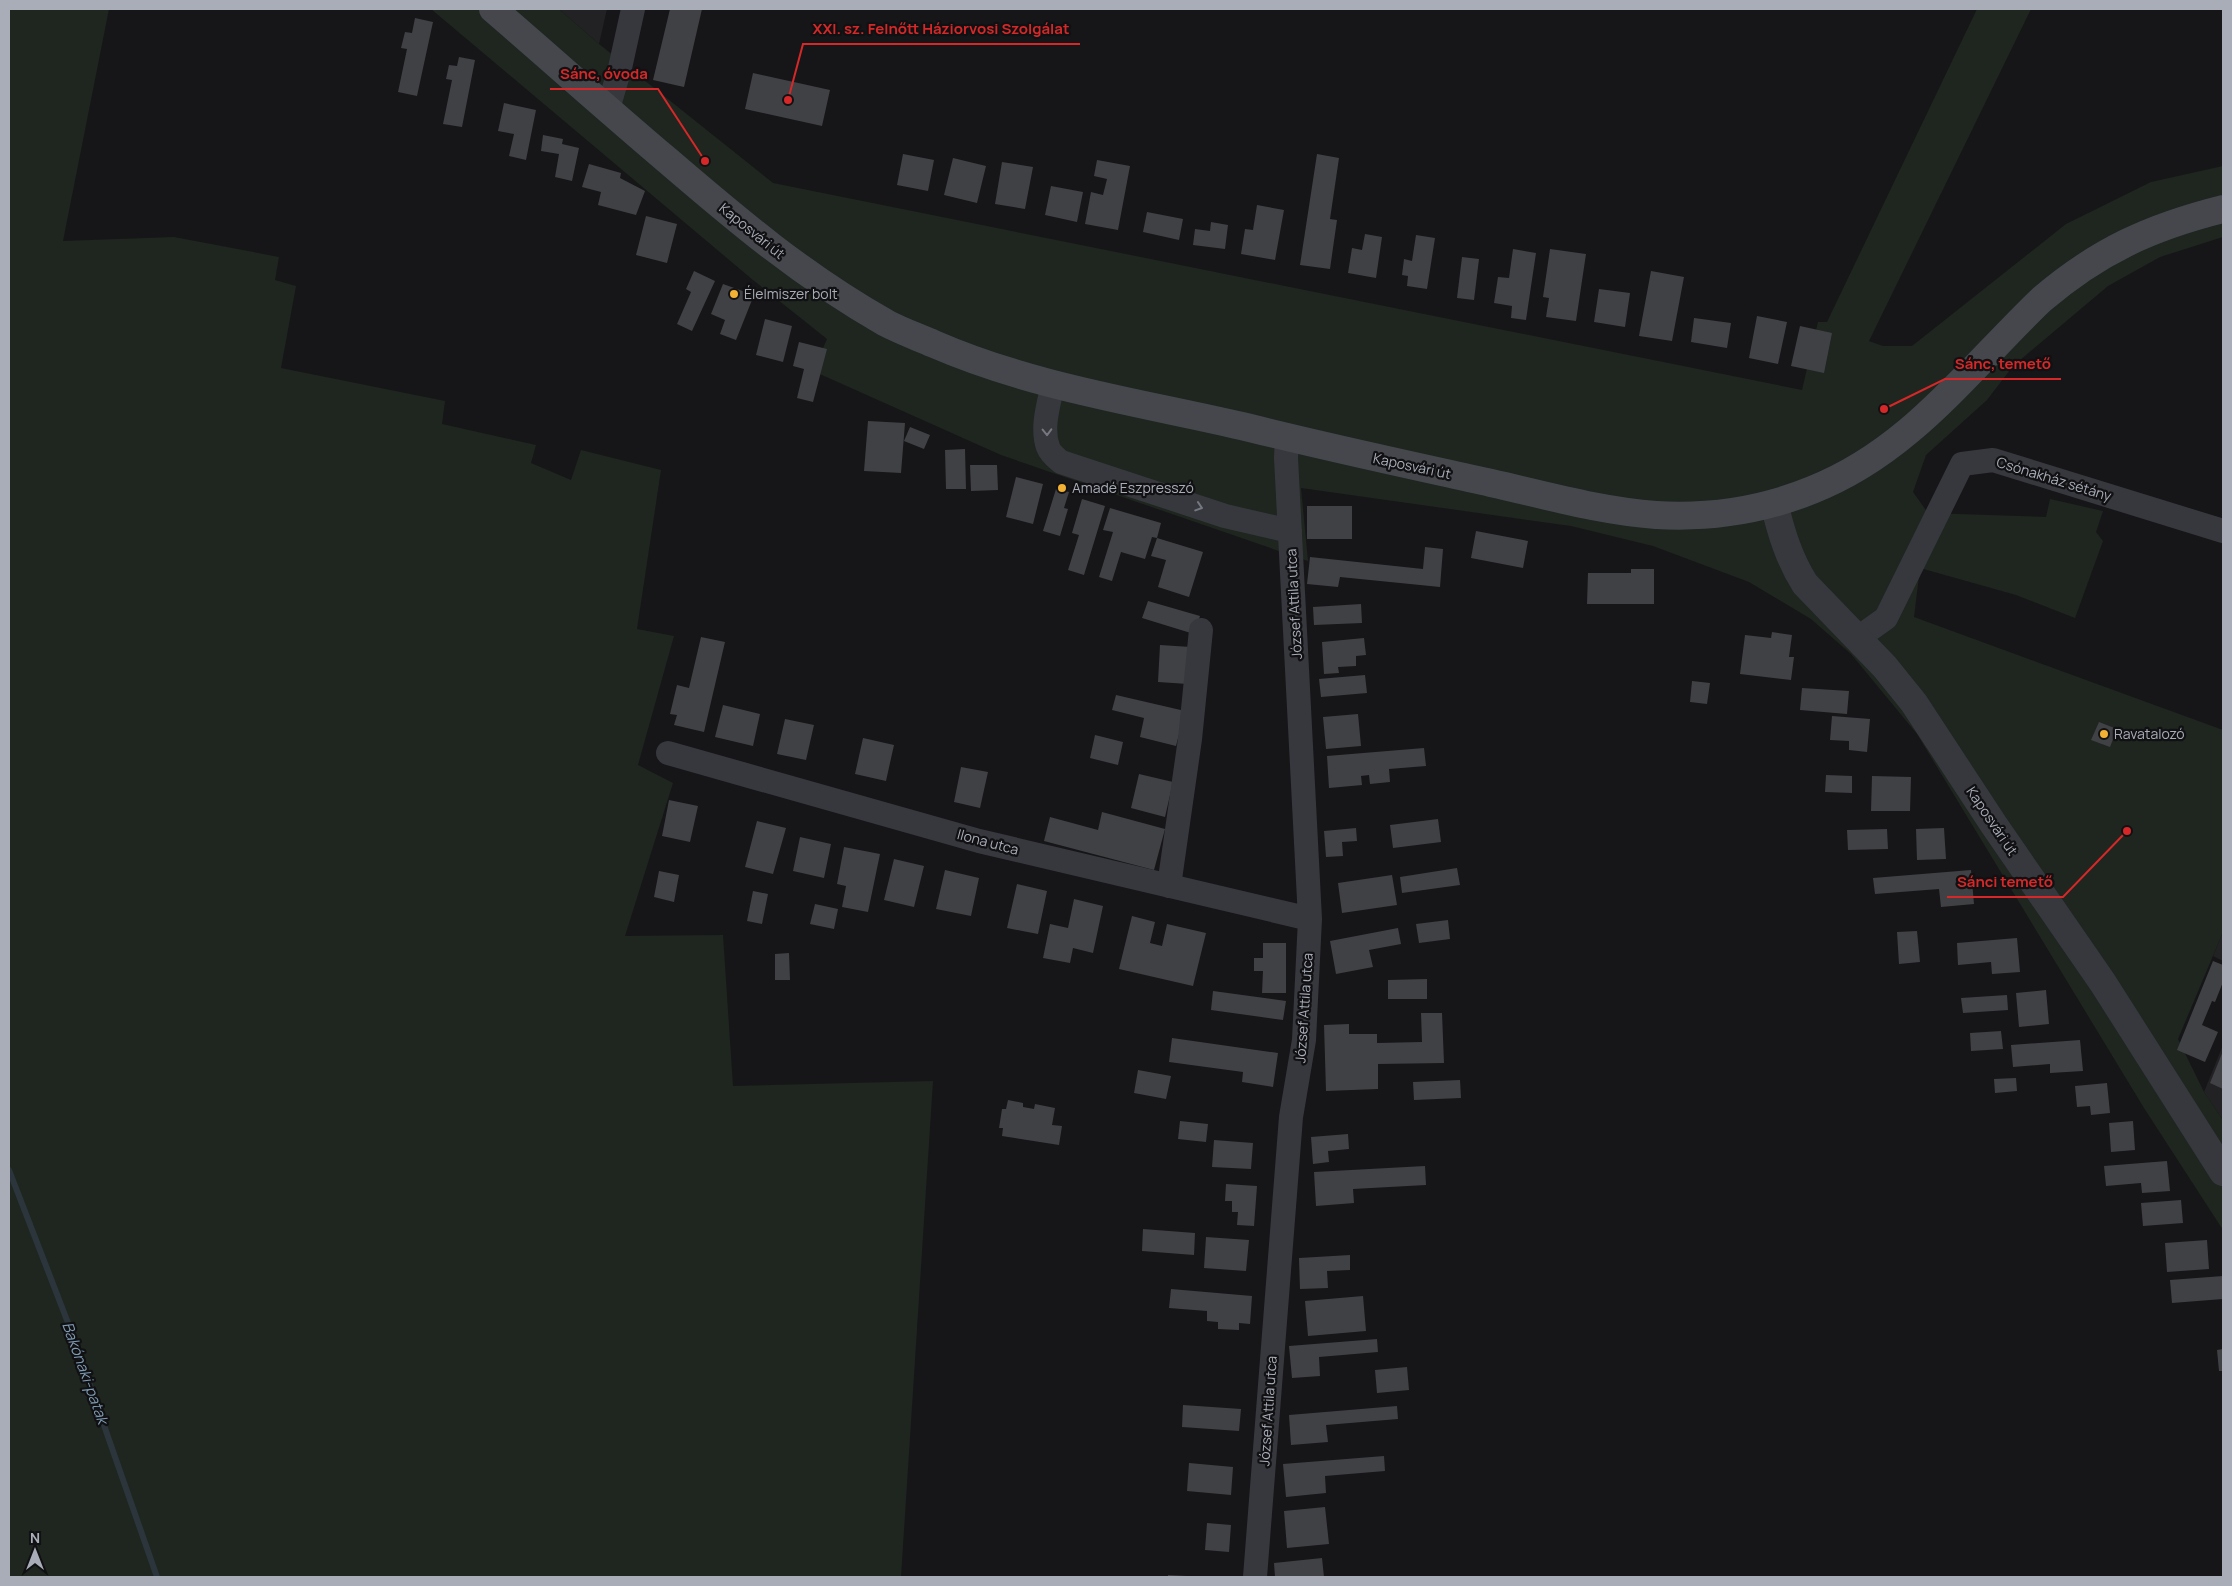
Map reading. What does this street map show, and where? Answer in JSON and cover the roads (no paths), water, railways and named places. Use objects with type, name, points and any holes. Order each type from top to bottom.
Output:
[{"type":"main road","name":"Kaposvári út","points":[[493,9],[747,229],[836,294],[892,326],[955,353],[1004,371],[1053,384],[1590,505],[1654,515],[1700,515],[1774,503],[1827,484],[1852,471],[1886,450],[1918,425],[2041,300],[2094,259],[2160,227],[2223,209]]},
{"type":"street","points":[[608,109],[620,68],[633,9]]},
{"type":"street","points":[[1053,384],[1046,434],[1048,448],[1061,462],[1225,516],[1290,531]]},
{"type":"street","name":"József Attila utca","points":[[1255,1577],[1291,1117],[1304,1040],[1310,920],[1286,458],[1287,438]]},
{"type":"street","name":"Csónakház sétány","points":[[1858,638],[1886,618],[1962,464],[1994,460],[2223,531]]},
{"type":"street","name":"Kaposvári út","points":[[1774,503],[1780,531],[1799,574],[1816,597],[1858,638],[1914,703],[1994,825],[2103,983],[2223,1172]]},
{"type":"street","points":[[1169,886],[1190,739],[1201,630]]},
{"type":"street","name":"Ilona utca","points":[[668,753],[980,841],[1310,920]]},
{"type":"waterway","name":"Bakónaki-patak","points":[[9,1170],[70,1328],[157,1577]]},
{"type":"place","name":"XXI. sz. Felnőtt Háziorvosi Szolgálat","points":[[788,100]]},
{"type":"place","name":"Sánc, óvoda","points":[[705,161]]},
{"type":"place","name":"Élelmiszer bolt","points":[[734,294]]},
{"type":"place","name":"Sánc, temető","points":[[1884,409]]},
{"type":"place","name":"Amadé Eszpresszó","points":[[1062,488]]},
{"type":"place","name":"Ravatalozó","points":[[2104,734]]},
{"type":"place","name":"Sánci temető","points":[[2127,831]]}]
